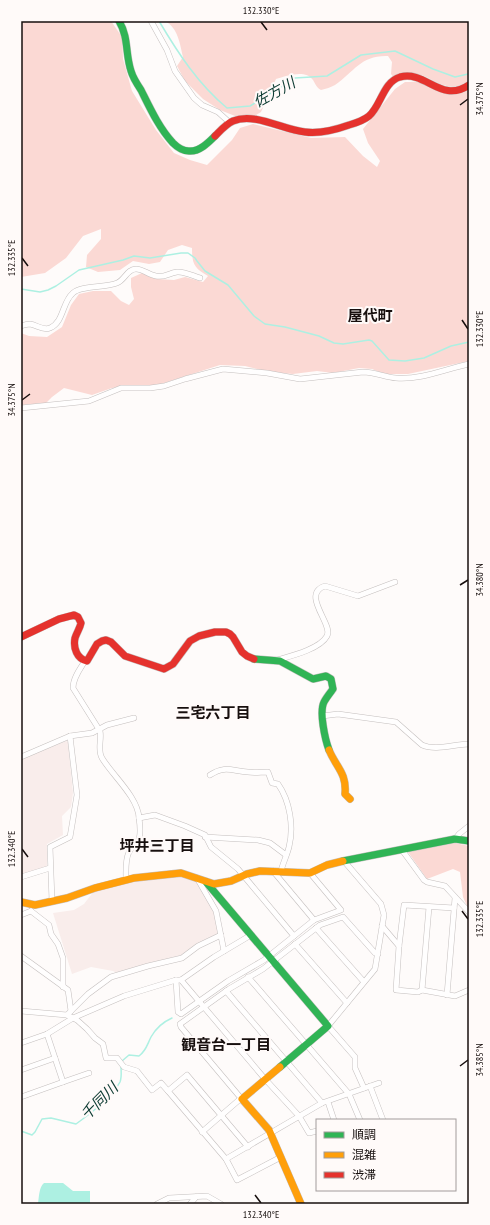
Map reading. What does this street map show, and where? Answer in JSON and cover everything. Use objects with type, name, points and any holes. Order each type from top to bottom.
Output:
[{"type":"street","points":[[119,21],[127,37],[128,61],[131,72],[169,139],[179,148],[189,151],[202,149],[229,122],[242,119],[266,121],[304,132],[322,132],[348,126],[371,115],[394,81],[401,77],[414,77],[447,90],[458,91],[469,85]]},
{"type":"street","points":[[151,21],[169,54],[175,71],[194,98],[202,105],[218,112],[229,122]]},
{"type":"street","points":[[21,326],[31,324],[42,328],[51,328],[57,323],[69,297],[75,291],[116,284],[133,269],[163,277],[176,272],[183,272],[200,278]]},
{"type":"street","points":[[21,408],[89,401],[121,388],[160,387],[223,368],[295,378],[373,372],[387,377],[404,378],[434,374],[469,364]]},
{"type":"street","points":[[126,880],[127,856],[139,839],[139,818],[137,810],[125,788],[102,758],[100,752],[101,736],[99,729],[73,688],[76,675],[84,661],[91,656],[99,642],[108,640],[112,642],[119,652],[128,658],[150,663],[164,669],[174,665],[185,646],[192,640],[212,633],[223,632],[232,636],[241,652],[246,656],[261,661],[276,660],[297,654],[313,647],[321,643],[328,636],[329,630],[316,601],[318,593],[322,587],[325,586],[358,596],[395,582]]},
{"type":"street","points":[[21,637],[59,619],[67,616],[75,616],[79,618],[81,623],[75,639],[76,653],[84,661]]},
{"type":"street","points":[[276,660],[281,661],[313,679],[324,676],[329,678],[332,683],[333,689],[322,706],[325,738],[333,760],[336,762],[342,773],[346,784],[345,794],[350,799]]},
{"type":"street","points":[[322,716],[338,714],[396,722],[422,745],[426,746],[441,747],[469,744]]},
{"type":"street","points":[[21,757],[70,736],[92,733],[107,725],[134,718]]},
{"type":"street","points":[[52,901],[50,847],[70,837],[77,795],[70,736]]},
{"type":"street","points":[[210,775],[220,769],[228,768],[248,772],[268,772],[272,783],[278,784],[285,796],[290,822],[289,846],[281,871]]},
{"type":"street","points":[[139,818],[155,815],[185,826],[205,836],[211,847],[235,867],[294,936]]},
{"type":"street","points":[[455,839],[469,826]]},
{"type":"street","points":[[205,837],[258,840],[270,843],[286,855]]},
{"type":"street","points":[[21,914],[32,908],[52,901],[67,898],[95,888],[126,880],[181,873],[214,884],[231,881],[260,871],[310,873],[327,865],[358,857],[455,839],[469,841]]},
{"type":"street","points":[[402,850],[425,881],[445,886],[469,912]]},
{"type":"street","points":[[202,1132],[328,1026],[375,969],[384,915],[381,904],[344,861]]},
{"type":"street","points":[[21,877],[50,868]]},
{"type":"street","points":[[273,871],[314,920]]},
{"type":"street","points":[[301,1204],[271,1134],[181,1028],[180,1024],[226,991],[262,970],[294,936],[314,920],[342,910],[310,873]]},
{"type":"street","points":[[196,877],[214,906],[218,917],[224,951]]},
{"type":"street","points":[[206,882],[355,1057],[355,1068],[364,1088]]},
{"type":"street","points":[[447,995],[455,898]]},
{"type":"street","points":[[21,902],[32,908],[49,925],[51,934],[58,944],[62,958],[63,987]]},
{"type":"street","points":[[454,908],[404,905],[396,990],[418,992],[422,990],[455,996],[469,990]]},
{"type":"street","points":[[422,990],[430,907]]},
{"type":"street","points":[[178,980],[178,1012],[181,1014],[228,981],[271,959],[295,944],[320,925],[343,917],[375,953],[378,954]]},
{"type":"street","points":[[382,926],[399,946]]},
{"type":"street","points":[[316,928],[364,982]]},
{"type":"street","points":[[21,1011],[69,1013],[88,994],[111,977],[182,958],[198,946],[221,935]]},
{"type":"street","points":[[21,1043],[47,1034],[73,1018],[124,996],[178,980],[251,935]]},
{"type":"street","points":[[295,944],[347,1003]]},
{"type":"street","points":[[21,956],[68,990],[69,1013],[103,1044],[106,1058],[117,1058],[124,1067],[137,1071],[152,1090],[161,1083],[226,1159],[237,1180],[281,1157]]},
{"type":"street","points":[[248,977],[349,1094],[360,1119]]},
{"type":"street","points":[[178,980],[204,1006],[265,1079],[299,1116],[309,1133],[316,1132]]},
{"type":"street","points":[[226,991],[286,1062],[325,1102],[334,1119]]},
{"type":"street","points":[[47,1034],[64,1082]]},
{"type":"street","points":[[21,1070],[55,1058]]},
{"type":"street","points":[[21,1097],[89,1073]]},
{"type":"street","points":[[168,1091],[187,1075],[248,1147]]},
{"type":"street","points":[[226,1159],[325,1102],[379,1083]]},
{"type":"street","points":[[370,1086],[383,1119]]},
{"type":"street","points":[[157,1204],[169,1198],[207,1196],[221,1204]]},
{"type":"street","points":[[190,1204],[196,1197]]},
{"type":"shaded area","points":[[21,21],[111,21],[122,37],[123,59],[132,91],[156,130],[174,153],[207,165],[232,140],[240,128],[253,124],[311,138],[345,137],[363,156],[377,167],[380,161],[368,143],[363,129],[395,89],[405,82],[417,82],[450,94],[462,93],[469,90],[469,361],[408,374],[384,374],[372,369],[359,368],[333,373],[317,371],[293,374],[269,372],[245,366],[220,365],[158,385],[137,385],[112,388],[92,395],[64,388],[46,403],[21,405],[21,333],[29,336],[47,337],[62,327],[71,305],[79,294],[93,291],[111,291],[121,301],[129,305],[134,299],[131,287],[131,278],[142,273],[157,279],[174,280],[185,277],[203,282],[208,276],[197,268],[193,262],[192,248],[182,245],[168,250],[160,262],[149,264],[133,261],[120,270],[98,272],[86,267],[87,255],[101,239],[101,229],[83,236],[66,258],[45,273],[21,277]]},
{"type":"shaded area","points":[[165,21],[469,21],[469,81],[460,86],[449,86],[413,73],[404,74],[394,78],[391,74],[392,62],[388,56],[379,56],[365,61],[335,85],[321,90],[310,77],[301,74],[276,79],[261,112],[256,115],[235,116],[220,110],[203,99],[185,81],[177,66],[183,57],[178,37],[173,28]]},
{"type":"shaded area","points":[[66,741],[68,742],[73,793],[71,807],[62,816],[63,835],[47,844],[47,867],[26,874],[21,874],[21,759]]},
{"type":"shaded area","points":[[455,843],[469,846],[469,906],[467,906],[463,897],[460,872],[453,869],[427,879],[408,852]]},
{"type":"shaded area","points":[[178,875],[192,879],[202,889],[215,914],[217,934],[182,955],[117,973],[91,967],[72,974],[53,913],[74,910],[84,904],[94,891],[132,881]]},
{"type":"shaded area","points":[[44,1183],[63,1183],[73,1191],[90,1191],[90,1204],[38,1204],[40,1190]]},
{"type":"waterway","name":"佐方川","points":[[159,21],[189,68],[207,89],[227,108],[250,106],[295,78],[327,76],[361,55],[395,51],[433,69],[455,77],[468,74],[469,72]]},
{"type":"waterway","points":[[21,289],[40,292],[48,290],[79,270],[134,256],[150,258],[188,253],[195,258],[205,271],[228,285],[254,316],[265,324],[285,327],[319,336],[334,343],[343,344],[369,340],[372,341],[389,360],[405,361],[424,358],[451,346],[469,342]]},
{"type":"waterway","name":"千同川","points":[[122,1061],[129,1055],[139,1056],[145,1050],[157,1028],[172,1018]]},
{"type":"waterway","name":"千同川","points":[[21,1131],[32,1135],[42,1119],[51,1118],[76,1124],[100,1105],[116,1088],[121,1080],[121,1066]]},
{"type":"traffic: fast","points":[[119,21],[126,40],[129,64],[133,76],[155,118],[168,137],[180,148],[187,151],[193,151],[203,146],[215,136]]},
{"type":"traffic: fast","points":[[254,659],[280,661],[313,679],[326,676],[331,679],[333,689],[324,702],[322,712],[324,733],[329,750]]},
{"type":"traffic: fast","points":[[343,861],[455,839],[469,841]]},
{"type":"traffic: fast","points":[[206,882],[328,1026],[280,1067]]},
{"type":"traffic: slow","points":[[329,750],[343,775],[345,794],[350,799]]},
{"type":"traffic: slow","points":[[21,902],[35,905],[67,898],[95,888],[134,878],[181,873],[214,884],[231,881],[247,874],[260,871],[310,873],[327,865],[343,861]]},
{"type":"traffic: slow","points":[[280,1067],[242,1099],[269,1130],[301,1204]]},
{"type":"traffic: jam","points":[[215,136],[228,124],[242,119],[260,120],[296,131],[316,132],[344,127],[359,122],[369,116],[377,106],[386,89],[394,80],[400,77],[409,76],[418,78],[450,91],[459,90],[469,85]]},
{"type":"traffic: jam","points":[[21,637],[59,619],[74,615],[78,617],[81,623],[75,638],[75,649],[78,655],[87,661],[97,644],[106,640],[111,642],[125,656],[164,669],[173,664],[190,641],[199,636],[215,632],[226,632],[230,634],[242,652],[254,659]]},
{"type":"district","name":"屋代町","points":[[370,315]]},
{"type":"district","name":"三宅六丁目","points":[[213,712]]},
{"type":"district","name":"坪井三丁目","points":[[157,845]]},
{"type":"district","name":"観音台一丁目","points":[[226,1044]]}]
